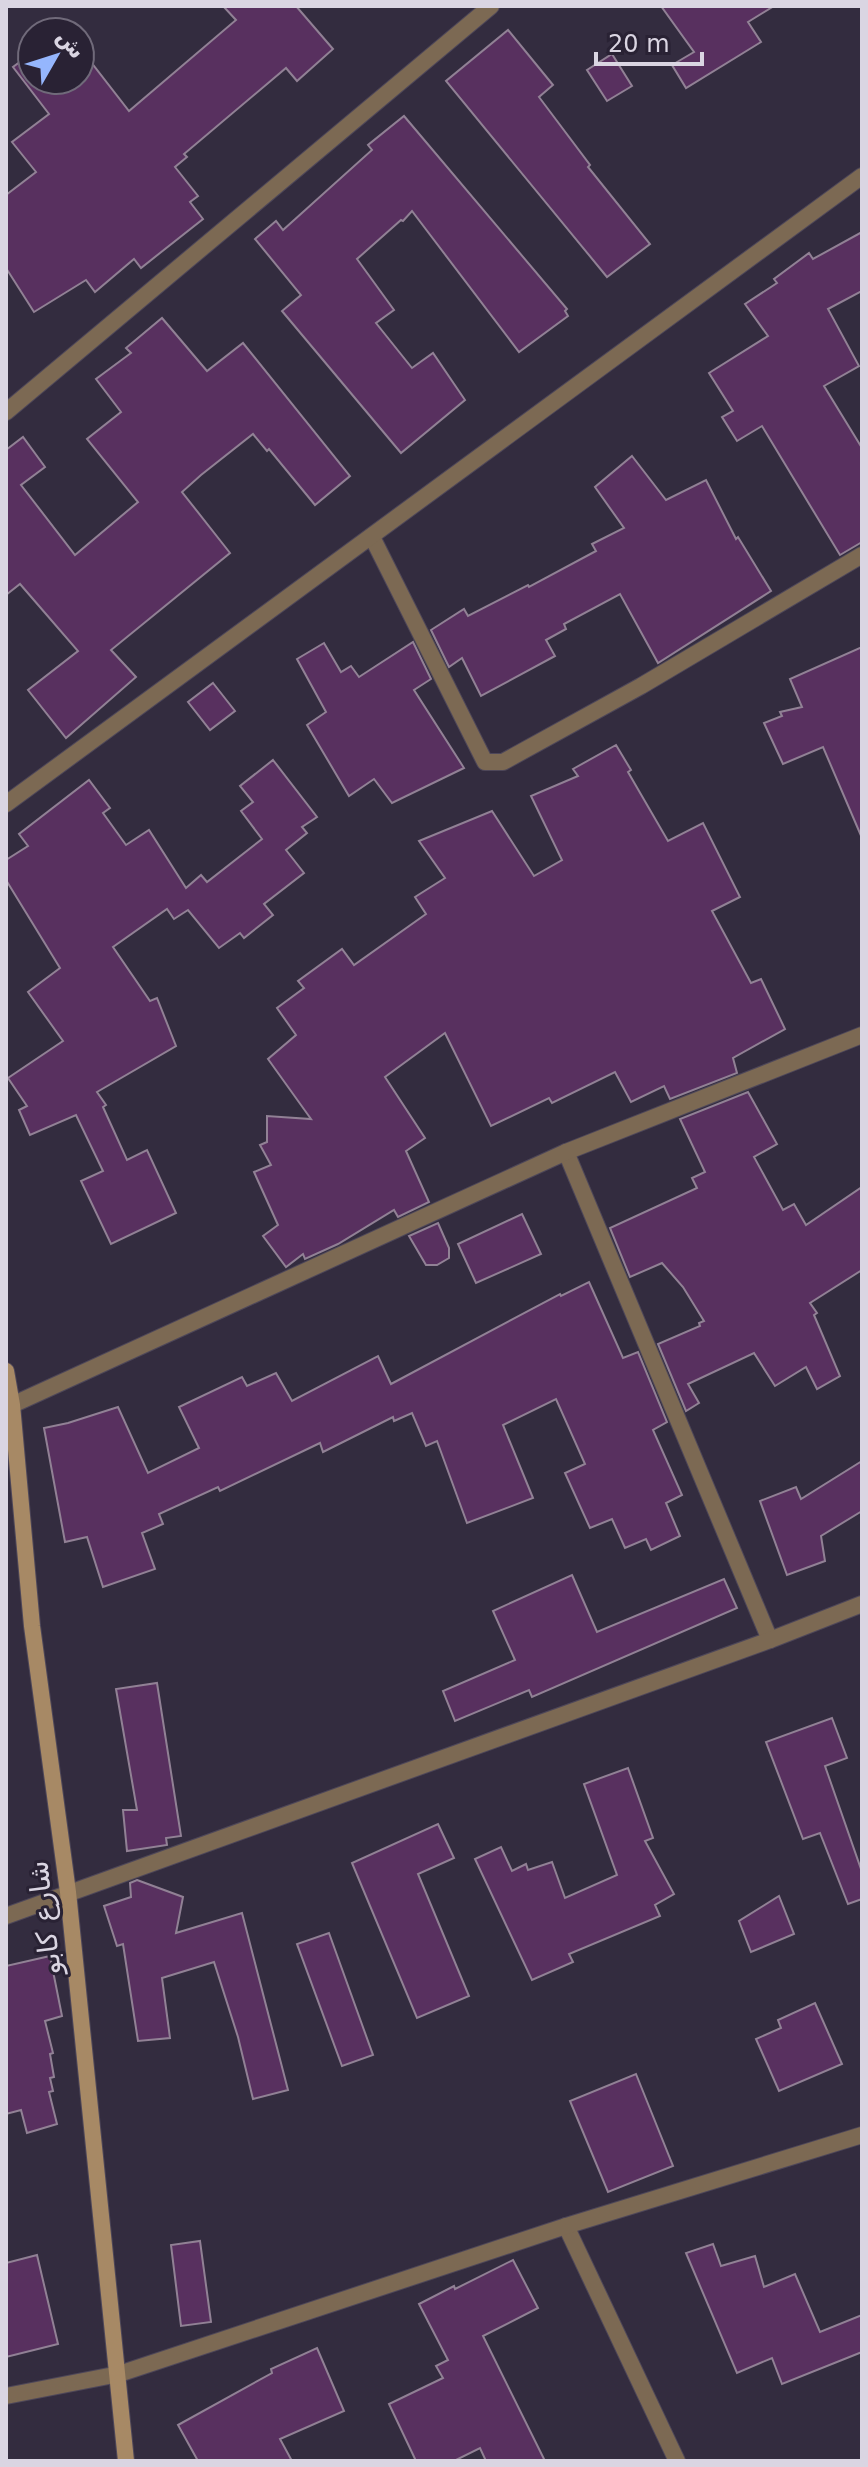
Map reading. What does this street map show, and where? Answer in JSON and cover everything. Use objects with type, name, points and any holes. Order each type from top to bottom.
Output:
[{"type":"street","points":[[6,412],[491,6]]},
{"type":"street","points":[[6,804],[862,176]]},
{"type":"street","points":[[372,537],[485,762],[503,762],[641,686],[862,555]]},
{"type":"street","points":[[12,1405],[566,1152],[862,1035]]},
{"type":"street","points":[[566,1152],[770,1640]]},
{"type":"street","name":"شارع كابو","points":[[6,1371],[12,1405],[32,1626],[68,1892],[126,2461]]},
{"type":"street","points":[[6,1916],[862,1604]]},
{"type":"street","points":[[6,2396],[119,2374],[566,2226],[862,2135]]},
{"type":"street","points":[[566,2226],[677,2461]]},
{"type":"building","points":[[223,6],[296,6],[333,49],[297,81],[286,68],[184,154],[187,157],[175,167],[198,196],[190,202],[203,219],[141,268],[134,259],[95,292],[86,280],[34,312],[6,268],[6,195],[36,172],[12,142],[49,114],[35,96],[96,96],[96,69],[129,111],[236,20]]},
{"type":"building","points":[[661,6],[774,6],[748,22],[761,42],[686,88],[672,65],[694,52]]},
{"type":"building","points":[[508,30],[553,85],[539,97],[590,165],[588,167],[650,244],[607,277],[446,81]]},
{"type":"building","points":[[612,54],[632,86],[607,101],[587,70]]},
{"type":"building","points":[[404,116],[567,309],[568,316],[519,352],[412,211],[401,220],[357,259],[394,310],[376,323],[412,368],[433,353],[465,400],[401,453],[282,311],[301,295],[255,239],[276,221],[283,230],[372,150],[368,145]]},
{"type":"building","points":[[862,232],[862,291],[828,309],[859,366],[824,386],[862,448],[862,542],[840,555],[762,426],[737,441],[722,417],[733,411],[709,373],[768,336],[745,304],[777,283],[774,279],[809,253],[813,259]]},
{"type":"building","points":[[162,318],[207,371],[243,343],[350,476],[315,505],[253,434],[182,492],[230,553],[111,650],[136,677],[66,738],[28,690],[78,651],[20,584],[6,595],[6,450],[23,437],[45,467],[21,485],[75,555],[138,502],[87,439],[121,412],[96,379],[131,353],[126,348]]},
{"type":"building","points":[[632,456],[666,500],[706,480],[736,539],[738,537],[771,591],[658,663],[620,594],[564,624],[566,629],[546,640],[555,656],[481,696],[462,658],[449,667],[431,630],[464,609],[468,616],[529,587],[596,551],[592,544],[624,528],[595,487]]},
{"type":"building","points":[[413,642],[431,679],[414,690],[464,768],[392,803],[374,779],[349,796],[307,725],[326,712],[297,659],[324,643],[341,672],[351,666],[359,677]]},
{"type":"building","points":[[862,647],[862,838],[823,747],[783,764],[764,723],[782,716],[780,712],[802,707],[790,679]]},
{"type":"building","points":[[213,683],[235,711],[210,730],[188,702]]},
{"type":"building","points":[[616,745],[668,841],[703,823],[740,897],[712,911],[751,983],[761,979],[785,1029],[733,1058],[737,1073],[670,1099],[664,1086],[631,1102],[615,1072],[552,1103],[549,1098],[491,1126],[445,1033],[385,1077],[425,1138],[406,1151],[429,1202],[398,1217],[394,1210],[338,1244],[305,1259],[303,1254],[286,1267],[263,1236],[278,1225],[254,1172],[271,1165],[260,1145],[267,1142],[267,1116],[311,1119],[268,1059],[296,1035],[277,1008],[304,988],[298,981],[342,949],[354,965],[426,914],[415,897],[445,878],[419,841],[492,811],[534,876],[562,860],[531,796],[578,776],[573,769]]},
{"type":"building","points":[[273,760],[317,817],[302,827],[307,833],[286,850],[304,873],[264,904],[273,915],[244,938],[240,933],[219,948],[188,910],[174,919],[167,909],[113,947],[150,1001],[157,998],[176,1046],[97,1092],[106,1105],[103,1107],[127,1160],[147,1150],[176,1213],[111,1244],[81,1181],[103,1171],[76,1115],[30,1135],[19,1110],[27,1106],[8,1078],[63,1041],[28,992],[60,968],[6,880],[6,860],[28,846],[19,834],[89,780],[110,808],[103,813],[126,845],[149,830],[186,888],[201,875],[207,882],[262,839],[241,811],[253,802],[240,786]]},
{"type":"building","points":[[748,1092],[777,1144],[754,1157],[783,1210],[794,1204],[806,1225],[862,1187],[862,1270],[810,1303],[817,1313],[814,1315],[840,1376],[817,1389],[806,1367],[775,1386],[754,1353],[688,1384],[699,1403],[686,1411],[658,1344],[700,1326],[699,1323],[704,1321],[683,1287],[662,1263],[630,1277],[610,1228],[697,1188],[692,1178],[705,1172],[680,1119]]},
{"type":"building","points":[[522,1214],[541,1254],[476,1283],[458,1244]]},
{"type":"building","points":[[438,1223],[449,1248],[449,1258],[437,1265],[426,1265],[409,1236]]},
{"type":"building","points":[[589,1282],[623,1358],[638,1352],[667,1422],[653,1430],[682,1495],[666,1503],[680,1536],[651,1550],[646,1539],[625,1548],[612,1519],[590,1528],[565,1473],[585,1464],[556,1399],[503,1425],[533,1498],[467,1523],[437,1441],[426,1446],[412,1413],[394,1421],[393,1417],[323,1452],[320,1443],[220,1491],[218,1487],[159,1514],[163,1524],[142,1533],[155,1569],[103,1587],[87,1537],[65,1542],[44,1428],[118,1407],[148,1473],[199,1448],[179,1407],[242,1377],[247,1386],[276,1373],[292,1401],[378,1356],[391,1384],[560,1294]]},
{"type":"building","points":[[862,1461],[862,1511],[821,1536],[825,1561],[787,1575],[760,1501],[796,1487],[801,1499]]},
{"type":"building","points":[[572,1575],[597,1632],[724,1579],[737,1608],[532,1697],[529,1690],[455,1721],[443,1691],[515,1660],[493,1611]]},
{"type":"building","points":[[157,1683],[181,1836],[166,1838],[167,1845],[127,1851],[123,1810],[137,1810],[116,1689]]},
{"type":"building","points":[[832,1718],[847,1758],[825,1766],[862,1872],[862,1899],[848,1904],[820,1833],[803,1839],[766,1742]]},
{"type":"building","points":[[628,1768],[653,1838],[645,1841],[674,1894],[655,1905],[660,1916],[569,1954],[573,1962],[532,1980],[475,1859],[501,1847],[512,1871],[526,1864],[528,1870],[552,1862],[565,1898],[617,1875],[584,1784]]},
{"type":"building","points":[[438,1824],[454,1858],[418,1874],[469,1996],[417,2018],[352,1863]]},
{"type":"building","points":[[137,1880],[183,1897],[176,1933],[242,1913],[288,2090],[253,2099],[238,2037],[214,1962],[162,1978],[170,2038],[138,2041],[123,1944],[117,1946],[104,1906],[131,1897],[130,1883]]},
{"type":"building","points":[[779,1896],[794,1934],[751,1952],[739,1921]]},
{"type":"building","points":[[329,1933],[373,2055],[342,2066],[297,1944]]},
{"type":"building","points":[[50,1956],[62,2016],[45,2021],[53,2053],[50,2054],[54,2077],[50,2078],[53,2091],[49,2092],[57,2124],[27,2133],[21,2110],[6,2114],[6,1966]]},
{"type":"building","points":[[815,2003],[842,2064],[779,2091],[756,2039],[781,2028],[778,2020]]},
{"type":"building","points":[[636,2074],[673,2166],[608,2192],[570,2101]]},
{"type":"building","points":[[200,2241],[211,2322],[181,2326],[171,2245]]},
{"type":"building","points":[[713,2244],[721,2266],[755,2256],[764,2287],[795,2274],[820,2332],[862,2315],[862,2352],[782,2384],[772,2358],[737,2373],[686,2253]]},
{"type":"building","points":[[37,2255],[58,2344],[6,2357],[6,2263]]},
{"type":"building","points":[[513,2260],[538,2308],[483,2336],[545,2461],[486,2461],[480,2448],[454,2461],[416,2461],[389,2404],[443,2378],[436,2366],[448,2360],[419,2304]]},
{"type":"building","points":[[317,2348],[344,2411],[280,2439],[292,2461],[198,2461],[178,2425],[272,2373],[271,2369]]}]
